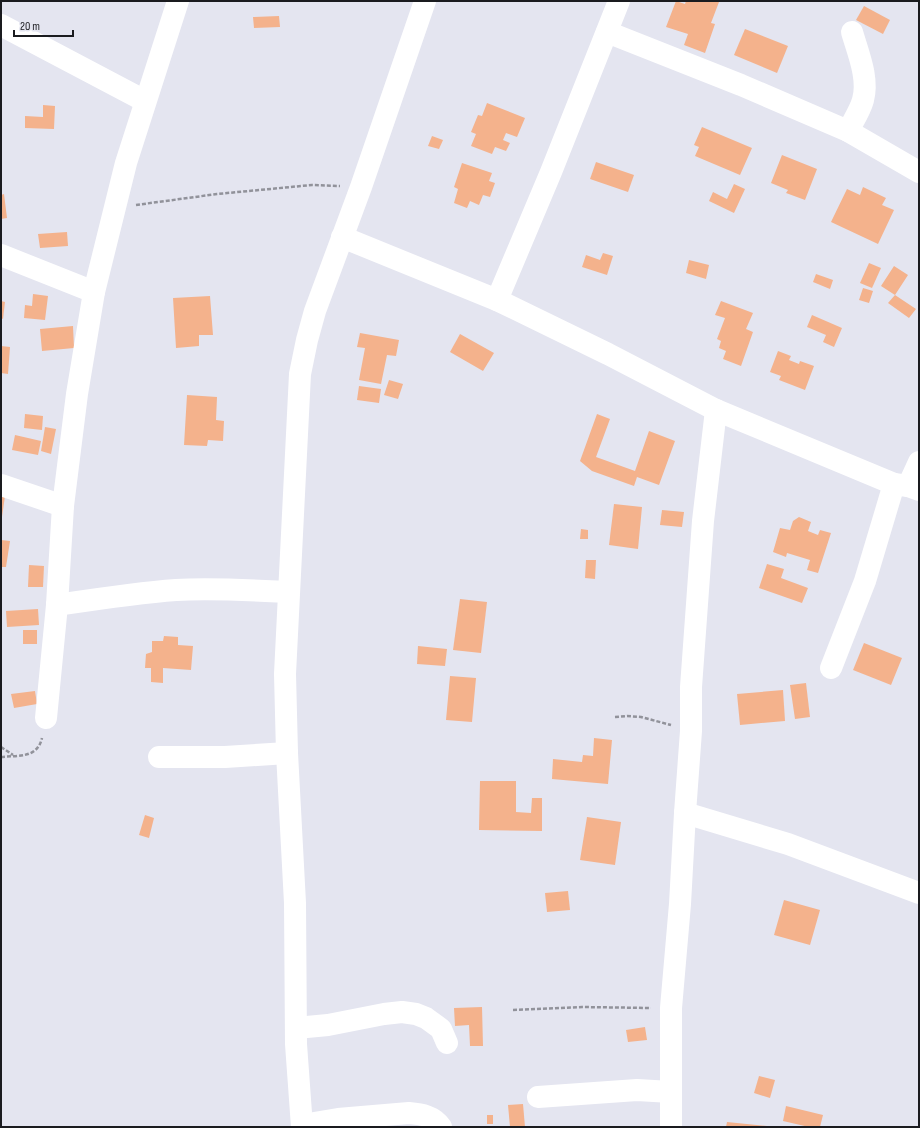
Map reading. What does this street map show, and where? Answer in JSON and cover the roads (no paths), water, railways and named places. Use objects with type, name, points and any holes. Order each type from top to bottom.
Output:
[{"type":"street","points":[[46,718],[57,605],[62,506],[77,394],[94,292],[126,163],[178,1]]},
{"type":"street","points":[[426,1],[361,187],[315,311],[307,340],[300,374],[285,674],[287,753],[295,903],[296,1044],[302,1126],[338,1120],[409,1113],[431,1118],[441,1127]]},
{"type":"street","points":[[497,300],[548,180],[619,1]]},
{"type":"street","points":[[1,25],[145,101]]},
{"type":"street","points":[[607,32],[741,84],[848,131],[919,172]]},
{"type":"street","points":[[848,131],[862,102],[865,89],[862,65],[852,32]]},
{"type":"street","points":[[342,237],[497,300],[608,354],[716,410],[907,487]]},
{"type":"street","points":[[1,255],[94,292]]},
{"type":"street","points":[[671,1127],[671,1008],[680,904],[691,731],[691,687],[703,521],[716,410]]},
{"type":"street","points":[[831,668],[865,581],[919,462]]},
{"type":"street","points":[[1,485],[62,506]]},
{"type":"street","points":[[57,605],[117,596],[177,590],[238,589],[289,592]]},
{"type":"street","points":[[159,757],[225,757],[287,753]]},
{"type":"street","points":[[685,813],[788,844],[919,893]]},
{"type":"street","points":[[296,1028],[328,1025],[402,1012],[416,1014],[426,1018],[441,1029],[447,1043]]},
{"type":"street","points":[[538,1097],[637,1090],[671,1092]]}]
